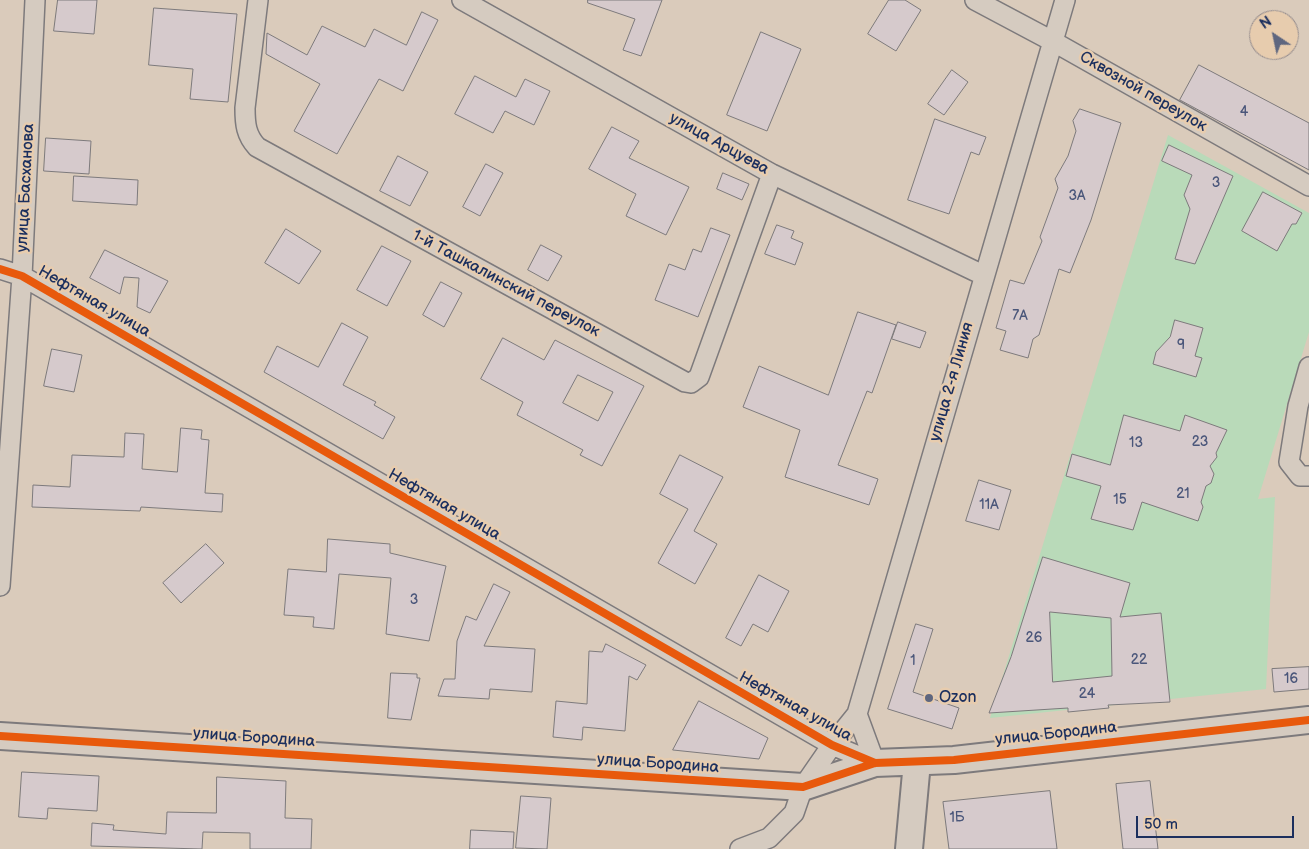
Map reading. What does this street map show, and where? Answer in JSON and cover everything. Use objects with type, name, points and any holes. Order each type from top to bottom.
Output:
[{"type":"street","name":"улица Басханова","points":[[0,586],[22,276],[35,0]]},
{"type":"street","name":"1-й Ташкалинский переулок","points":[[258,0],[245,108],[245,124],[249,138],[256,147],[686,382],[691,383],[699,376],[772,174]]},
{"type":"street","name":"улица Арцуева","points":[[462,0],[772,174],[983,275]]},
{"type":"street","name":"Сквозной переулок","points":[[975,0],[1054,42],[1309,186]]},
{"type":"street","name":"улица 2-я Линия","points":[[856,714],[1065,0]]},
{"type":"street","name":"Нефтяная улица","points":[[0,269],[22,276],[832,745],[875,763]]},
{"type":"street","points":[[1309,367],[1298,406],[1289,462],[1300,476],[1309,476]]},
{"type":"street","points":[[740,849],[767,844],[794,813],[803,787],[856,714]]},
{"type":"street","points":[[856,714],[875,763]]},
{"type":"street","name":"улица Бородина","points":[[0,736],[803,787],[875,763],[954,760],[1309,720]]},
{"type":"street","points":[[909,849],[917,762]]},
{"type":"green space","points":[[1168,135],[1309,213],[1309,332],[1258,499],[1275,497],[1266,689],[990,718]]},
{"type":"building","points":[[58,0],[97,0],[94,34],[54,31]]},
{"type":"building","points":[[588,0],[662,0],[641,56],[623,50],[635,19],[588,3]]},
{"type":"building","points":[[889,0],[905,0],[921,10],[896,51],[868,34]]},
{"type":"building","points":[[154,8],[237,14],[228,102],[190,99],[193,69],[149,65]]},
{"type":"building","points":[[422,12],[438,20],[403,91],[379,79],[337,154],[294,131],[320,84],[266,54],[267,33],[307,55],[322,26],[365,47],[374,29],[406,45]]},
{"type":"building","points":[[761,32],[801,49],[767,131],[727,115]]},
{"type":"building","points":[[1199,65],[1309,123],[1309,170],[1180,100]]},
{"type":"building","points":[[952,70],[968,82],[944,115],[928,104]]},
{"type":"building","points":[[475,76],[516,97],[525,79],[550,91],[534,125],[505,111],[493,133],[455,114]]},
{"type":"building","points":[[1080,109],[1121,123],[1091,220],[1070,273],[1059,269],[1039,335],[1033,339],[1028,358],[1000,350],[1006,331],[996,328],[1010,280],[1024,284],[1042,241],[1040,237],[1058,188],[1055,179],[1068,156],[1076,131],[1073,121]]},
{"type":"building","points":[[935,119],[986,137],[979,155],[971,152],[949,214],[908,200]]},
{"type":"building","points":[[612,127],[639,141],[629,158],[689,187],[666,235],[626,216],[636,194],[589,169]]},
{"type":"building","points":[[46,138],[91,141],[89,174],[44,171]]},
{"type":"building","points":[[1169,145],[1233,176],[1195,264],[1175,259],[1190,209],[1184,195],[1192,175],[1162,161]]},
{"type":"building","points":[[398,156],[428,172],[410,206],[380,191]]},
{"type":"building","points":[[486,164],[503,173],[480,216],[463,207]]},
{"type":"building","points":[[723,173],[749,184],[742,200],[717,189]]},
{"type":"building","points":[[74,176],[138,180],[137,205],[73,201]]},
{"type":"building","points":[[1263,192],[1302,213],[1296,224],[1292,224],[1277,251],[1242,231]]},
{"type":"building","points":[[777,225],[794,231],[791,238],[803,243],[795,265],[765,254]]},
{"type":"building","points":[[711,228],[730,235],[698,317],[655,300],[669,264],[685,270],[693,249],[701,252]]},
{"type":"building","points":[[286,229],[321,251],[299,284],[265,263]]},
{"type":"building","points":[[541,245],[562,256],[548,281],[528,270]]},
{"type":"building","points":[[382,246],[411,261],[387,306],[357,290]]},
{"type":"building","points":[[105,250],[168,281],[150,313],[137,307],[139,278],[124,277],[120,294],[90,278]]},
{"type":"building","points":[[441,282],[462,293],[444,327],[423,315]]},
{"type":"building","points":[[858,312],[896,325],[872,393],[867,391],[838,465],[878,479],[869,505],[785,477],[800,430],[743,407],[759,366],[828,395]]},
{"type":"building","points":[[1175,320],[1203,328],[1195,356],[1202,358],[1196,377],[1153,364],[1156,352],[1170,337]]},
{"type":"building","points":[[898,322],[926,332],[920,348],[892,339]]},
{"type":"building","points":[[342,323],[368,337],[343,385],[376,402],[374,405],[395,417],[383,439],[264,372],[277,346],[318,367]]},
{"type":"building","points":[[503,338],[544,360],[555,340],[644,386],[602,466],[580,455],[583,450],[517,415],[523,402],[481,379]],"holes":[[[578,375],[613,392],[598,421],[563,403]]]},
{"type":"building","points":[[52,349],[82,355],[74,392],[44,386]]},
{"type":"building","points":[[1124,415],[1180,431],[1185,415],[1227,430],[1216,453],[1217,457],[1210,466],[1214,474],[1211,483],[1206,486],[1201,502],[1203,507],[1198,521],[1142,502],[1133,530],[1091,519],[1101,486],[1066,476],[1072,454],[1110,465]]},
{"type":"building","points":[[181,428],[202,430],[201,439],[209,440],[205,493],[223,494],[222,512],[141,507],[140,511],[32,507],[33,485],[70,487],[72,455],[124,457],[125,433],[144,434],[142,469],[177,472]]},
{"type":"building","points":[[680,455],[723,477],[694,531],[717,544],[695,584],[658,563],[688,509],[660,494]]},
{"type":"building","points":[[979,480],[1011,490],[999,530],[966,521]]},
{"type":"building","points":[[328,539],[390,544],[390,553],[446,566],[429,641],[386,634],[391,578],[339,574],[334,629],[313,627],[314,617],[284,615],[288,569],[326,572]]},
{"type":"building","points":[[206,544],[224,563],[181,603],[163,583]]},
{"type":"building","points":[[1043,557],[1130,583],[1120,617],[1161,613],[1170,702],[1108,705],[1109,708],[1068,712],[1068,708],[989,713],[1011,657]],"holes":[[[1050,612],[1111,618],[1112,676],[1053,682]]]},
{"type":"building","points":[[759,575],[789,591],[768,632],[753,624],[741,646],[726,638]]},
{"type":"building","points":[[494,584],[510,592],[484,646],[535,649],[532,692],[490,689],[489,699],[438,696],[444,679],[455,679],[457,641],[466,616],[476,620]]},
{"type":"building","points":[[916,624],[933,629],[913,692],[959,708],[952,729],[888,709]]},
{"type":"building","points":[[606,644],[646,665],[637,680],[629,676],[625,731],[583,727],[582,740],[553,737],[556,701],[587,704],[589,651],[602,652]]},
{"type":"building","points":[[1309,667],[1309,689],[1274,692],[1272,669]]},
{"type":"building","points":[[391,673],[417,674],[417,678],[420,678],[411,720],[388,718]]},
{"type":"building","points":[[699,701],[768,738],[759,759],[673,750]]},
{"type":"building","points":[[22,772],[99,776],[97,811],[48,808],[47,819],[19,817]]},
{"type":"building","points":[[217,777],[286,781],[285,818],[312,819],[311,849],[250,849],[250,833],[203,832],[202,849],[91,846],[92,823],[114,825],[113,830],[166,834],[167,812],[216,813]]},
{"type":"building","points":[[1150,781],[1158,849],[1123,849],[1116,784]]},
{"type":"building","points":[[1050,791],[1057,849],[949,849],[943,802]]},
{"type":"building","points":[[521,796],[551,798],[547,849],[516,848]]},
{"type":"building","points":[[471,830],[514,832],[513,849],[470,849]]},
{"type":"cycle path","points":[[0,269],[22,276],[832,745],[875,763]]},
{"type":"cycle path","points":[[0,736],[803,787],[875,763],[954,760],[1309,720]]},
{"type":"place","name":"Ozon","points":[[929,698]]}]
